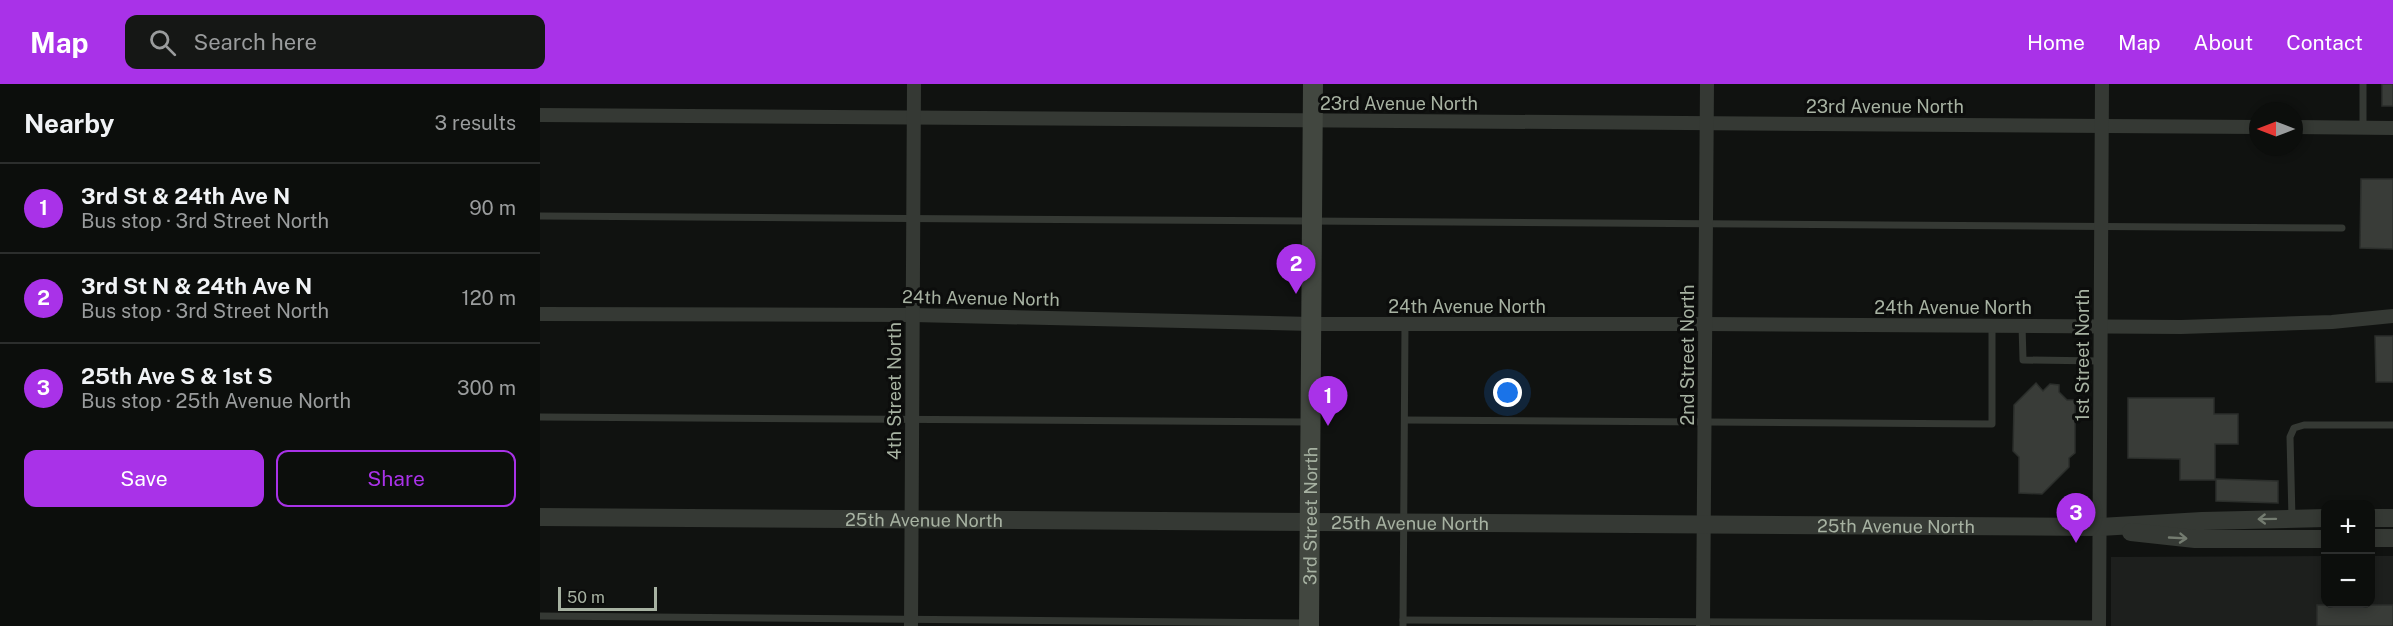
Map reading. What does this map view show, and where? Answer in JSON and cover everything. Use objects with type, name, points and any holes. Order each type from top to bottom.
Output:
[{"type":"main road","name":"3rd Street North","points":[[1309,624],[1313,84]]},
{"type":"street","name":"4th Street North","points":[[911,623],[914,84]]},
{"type":"street","name":"2nd Street North","points":[[1703,624],[1707,84]]},
{"type":"street","name":"1st Street North","points":[[2099,625],[2102,84]]},
{"type":"street","name":"23rd Avenue North","points":[[540,115],[2249,127]]},
{"type":"street","points":[[2303,127],[2393,128]]},
{"type":"street","name":"24th Avenue North","points":[[540,314],[913,315],[1311,324],[2100,326],[2218,326],[2332,322],[2393,316]]},
{"type":"street","name":"25th Avenue North","points":[[540,517],[2100,527],[2202,521],[2321,518]]},
{"type":"street","points":[[2375,518],[2393,518]]},
{"type":"street","name":"25th Avenue North","points":[[2100,527],[2177,538],[2321,539]]},
{"type":"street","points":[[2375,538],[2393,538]]},
{"type":"lane","points":[[2363,84],[2363,127]]},
{"type":"lane","points":[[540,216],[2342,228]]},
{"type":"lane","points":[[1405,324],[1403,623],[2099,625]]},
{"type":"lane","points":[[1405,420],[1992,424],[1992,325]]},
{"type":"lane","points":[[2022,325],[2023,360],[2100,361]]},
{"type":"lane","points":[[540,417],[1311,422]]},
{"type":"lane","points":[[2292,518],[2290,436],[2294,428],[2304,425],[2393,425]]},
{"type":"lane","points":[[540,616],[911,623],[1309,624]]},
{"type":"shaded area","points":[[2321,556],[2321,608],[2375,608],[2375,556],[2393,556],[2393,626],[2111,626],[2111,557]]},
{"type":"building","points":[[2382,84],[2393,84],[2393,106],[2382,106]]},
{"type":"building","points":[[2361,179],[2393,179],[2393,249],[2360,248]]},
{"type":"building","points":[[2375,336],[2393,336],[2393,382],[2376,382]]},
{"type":"building","points":[[2036,383],[2043,391],[2050,384],[2059,385],[2059,392],[2067,400],[2075,400],[2075,453],[2069,458],[2069,467],[2042,494],[2019,493],[2019,457],[2013,451],[2014,405]]},
{"type":"building","points":[[2128,398],[2214,398],[2214,414],[2238,414],[2238,444],[2215,444],[2215,480],[2180,480],[2180,459],[2128,458]]},
{"type":"building","points":[[2216,479],[2278,481],[2278,503],[2216,501]]},
{"type":"building","points":[[2317,605],[2321,605],[2321,608],[2375,608],[2375,605],[2393,605],[2393,626],[2317,626]]},
{"type":"place","name":"3rd St N & 24th Ave N","points":[[1296,294]]},
{"type":"place","name":"3rd St & 24th Ave N","points":[[1328,426]]},
{"type":"place","name":"25th Ave S & 1st S","points":[[2076,543]]}]
